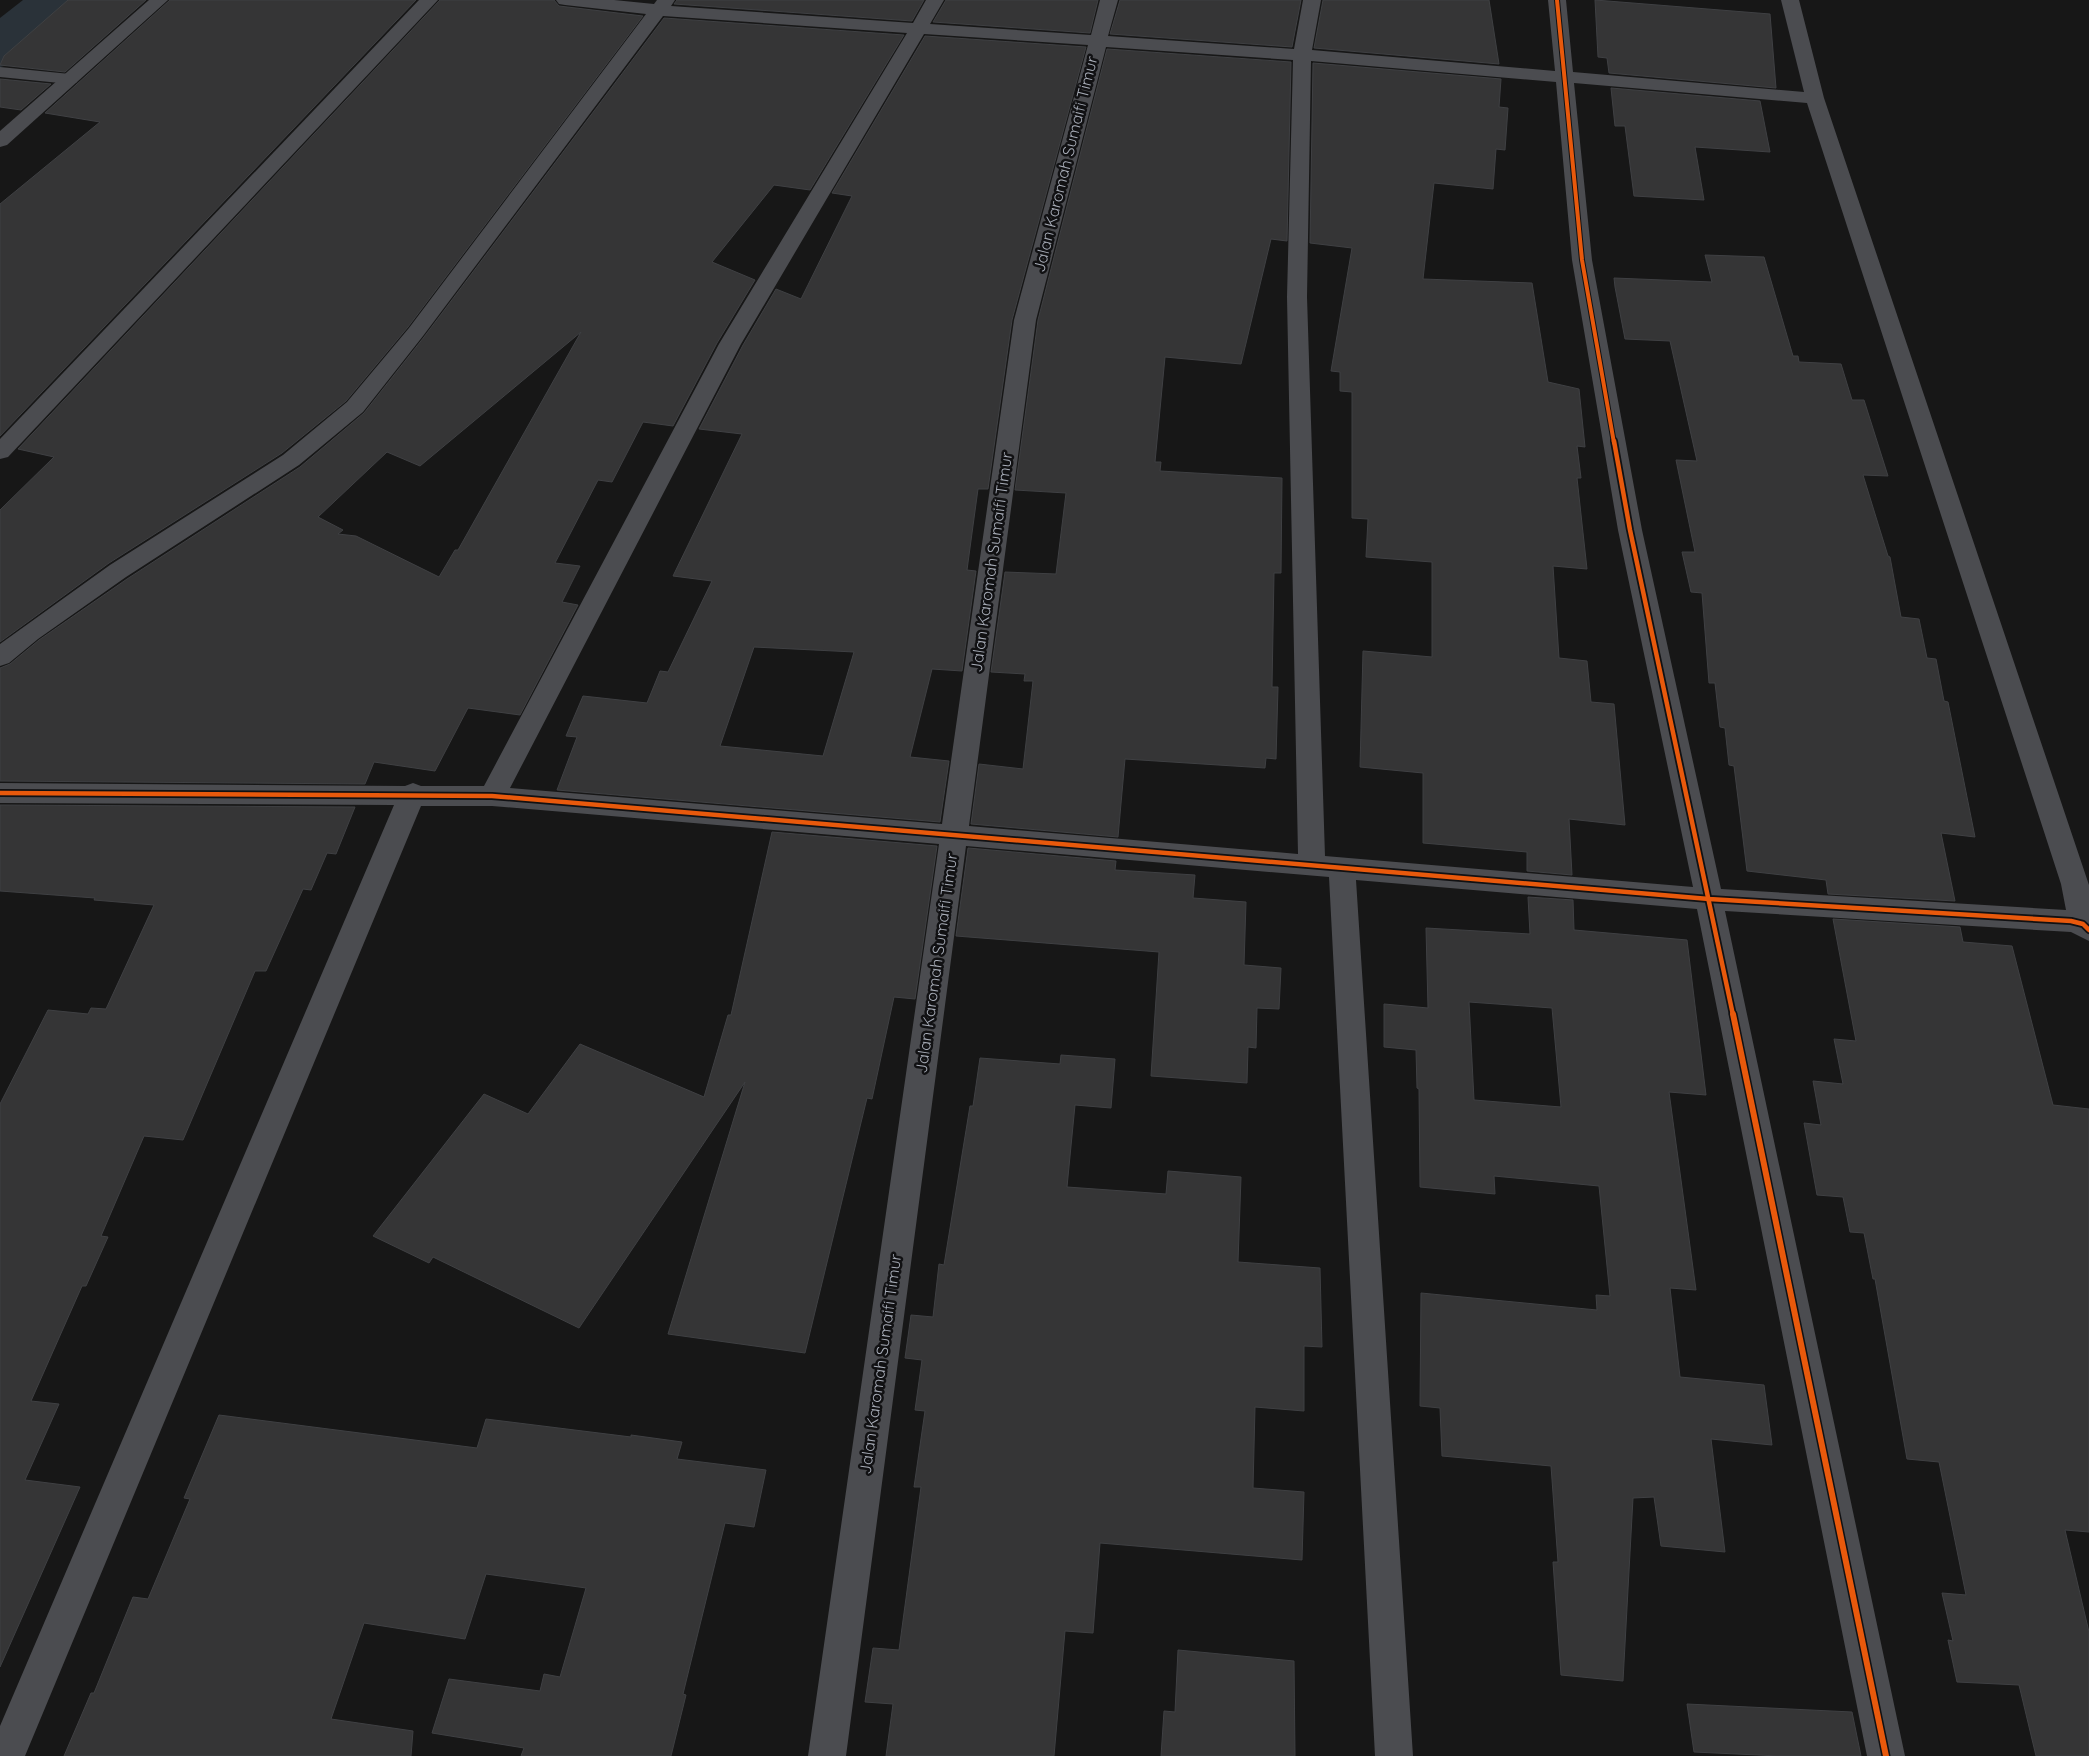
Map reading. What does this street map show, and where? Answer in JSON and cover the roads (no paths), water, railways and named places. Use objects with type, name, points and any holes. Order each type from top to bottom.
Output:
[{"type":"street","points":[[0,141],[159,0]]},
{"type":"street","points":[[0,452],[429,0]]},
{"type":"street","points":[[565,0],[662,5],[916,30],[1302,55],[1815,98]]},
{"type":"street","points":[[492,796],[730,344],[935,0]]},
{"type":"street","name":"Jalan Karomah Sumaifi Timur","points":[[827,1756],[888,1298],[1025,320],[1108,0]]},
{"type":"street","points":[[1312,0],[1302,55],[1297,297],[1327,867],[1394,1756]]},
{"type":"street","points":[[1557,0],[1582,260],[1628,520],[1709,899],[1886,1756]]},
{"type":"street","points":[[0,792],[414,793],[492,796],[1709,899],[2041,918],[2086,927],[2075,884],[1815,98],[1790,0]]},
{"type":"street","points":[[0,657],[29,633],[118,571],[290,460],[355,407],[416,332],[662,5]]},
{"type":"street","points":[[0,72],[70,79]]},
{"type":"street","points":[[6,1756],[414,793]]},
{"type":"waterway","points":[[0,48],[61,0]]}]
